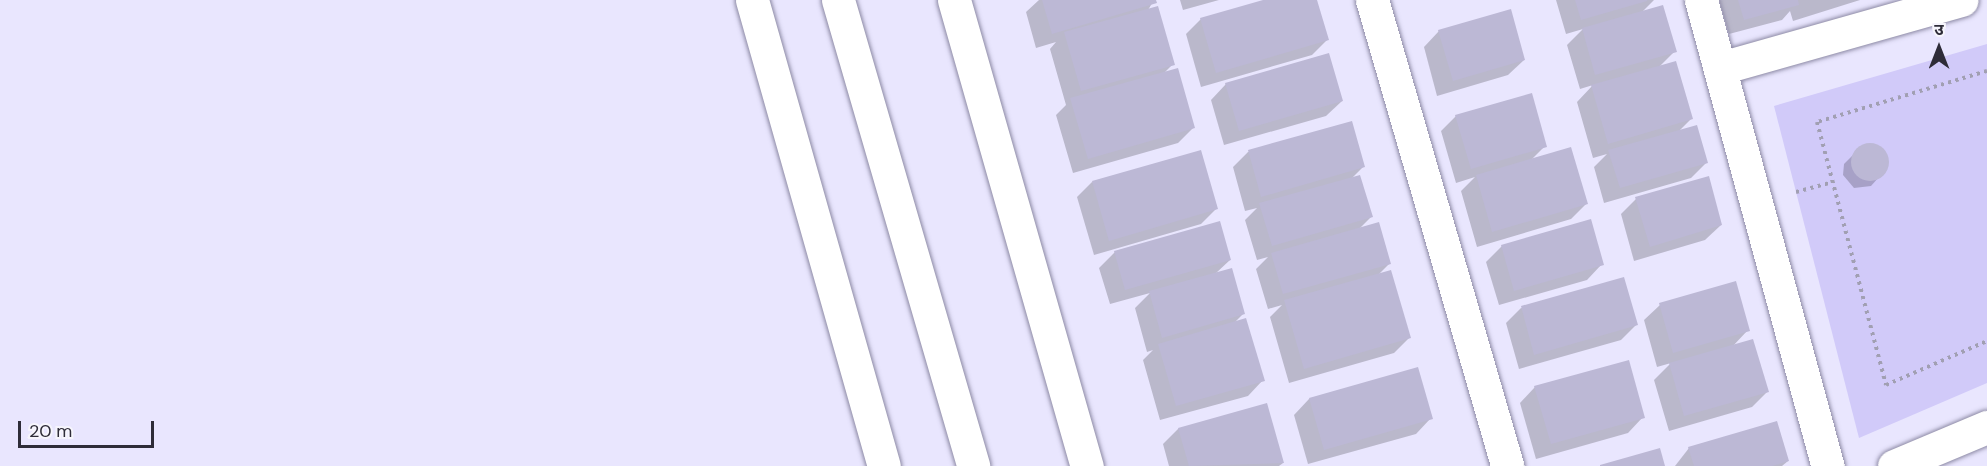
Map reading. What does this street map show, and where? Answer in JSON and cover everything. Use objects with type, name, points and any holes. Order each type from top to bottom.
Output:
[{"type":"street","points":[[752,0],[884,466]]},
{"type":"street","points":[[838,0],[973,466]]},
{"type":"street","points":[[954,0],[1087,466]]},
{"type":"street","points":[[1372,0],[1507,466]]},
{"type":"street","points":[[1701,0],[1828,466]]},
{"type":"street","points":[[1721,68],[1962,0]]},
{"type":"street","points":[[1894,466],[1987,427]]},
{"type":"path","points":[[1987,71],[1817,122],[1886,385],[1987,341]]},
{"type":"shaded area","points":[[1987,44],[1987,383],[1859,438],[1774,106]]},
{"type":"building","points":[[1042,0],[1156,0],[1157,3],[1052,34]]},
{"type":"building","points":[[1263,0],[1317,0],[1329,40],[1216,73],[1200,18]]},
{"type":"building","points":[[1575,0],[1647,0],[1647,1],[1581,20]]},
{"type":"building","points":[[1738,0],[1798,0],[1799,5],[1744,20]]},
{"type":"building","points":[[1663,5],[1677,52],[1595,75],[1582,28]]},
{"type":"building","points":[[1158,6],[1175,65],[1081,91],[1064,32]]},
{"type":"building","points":[[1511,9],[1525,60],[1453,81],[1438,30]]},
{"type":"building","points":[[1329,53],[1343,101],[1239,131],[1225,83]]},
{"type":"building","points":[[1676,61],[1693,119],[1608,144],[1591,85]]},
{"type":"building","points":[[1178,68],[1195,128],[1088,159],[1070,98]]},
{"type":"building","points":[[1532,93],[1547,147],[1471,169],[1455,115]]},
{"type":"building","points":[[1352,121],[1365,167],[1261,197],[1248,150]]},
{"type":"building","points":[[1697,125],[1708,163],[1620,188],[1608,150]]},
{"type":"building","points":[[1870,143],[1884,148],[1889,162],[1884,176],[1870,181],[1856,176],[1851,162],[1856,148]]},
{"type":"building","points":[[1571,147],[1588,204],[1492,232],[1476,175]]},
{"type":"building","points":[[1201,150],[1218,209],[1109,241],[1092,181]]},
{"type":"building","points":[[1360,175],[1373,217],[1272,246],[1259,203]]},
{"type":"building","points":[[1709,176],[1722,225],[1650,247],[1635,197]]},
{"type":"building","points":[[1591,219],[1604,265],[1514,291],[1501,245]]},
{"type":"building","points":[[1220,221],[1231,260],[1125,290],[1114,251]]},
{"type":"building","points":[[1379,222],[1391,264],[1283,294],[1271,253]]},
{"type":"building","points":[[1232,268],[1245,314],[1162,338],[1149,291]]},
{"type":"building","points":[[1391,270],[1411,338],[1304,369],[1284,300]]},
{"type":"building","points":[[1624,277],[1638,325],[1534,355],[1521,306]]},
{"type":"building","points":[[1736,281],[1750,331],[1673,353],[1659,303]]},
{"type":"building","points":[[1246,318],[1265,381],[1176,406],[1158,344]]},
{"type":"building","points":[[1753,339],[1769,392],[1684,416],[1669,363]]},
{"type":"building","points":[[1629,360],[1645,418],[1551,444],[1534,386]]},
{"type":"building","points":[[1418,367],[1433,419],[1324,450],[1309,398]]},
{"type":"building","points":[[1267,403],[1284,463],[1189,466],[1178,428]]},
{"type":"building","points":[[1777,421],[1789,461],[1772,466],[1694,466],[1688,447]]},
{"type":"building","points":[[1660,448],[1665,466],[1600,466],[1600,465]]}]
